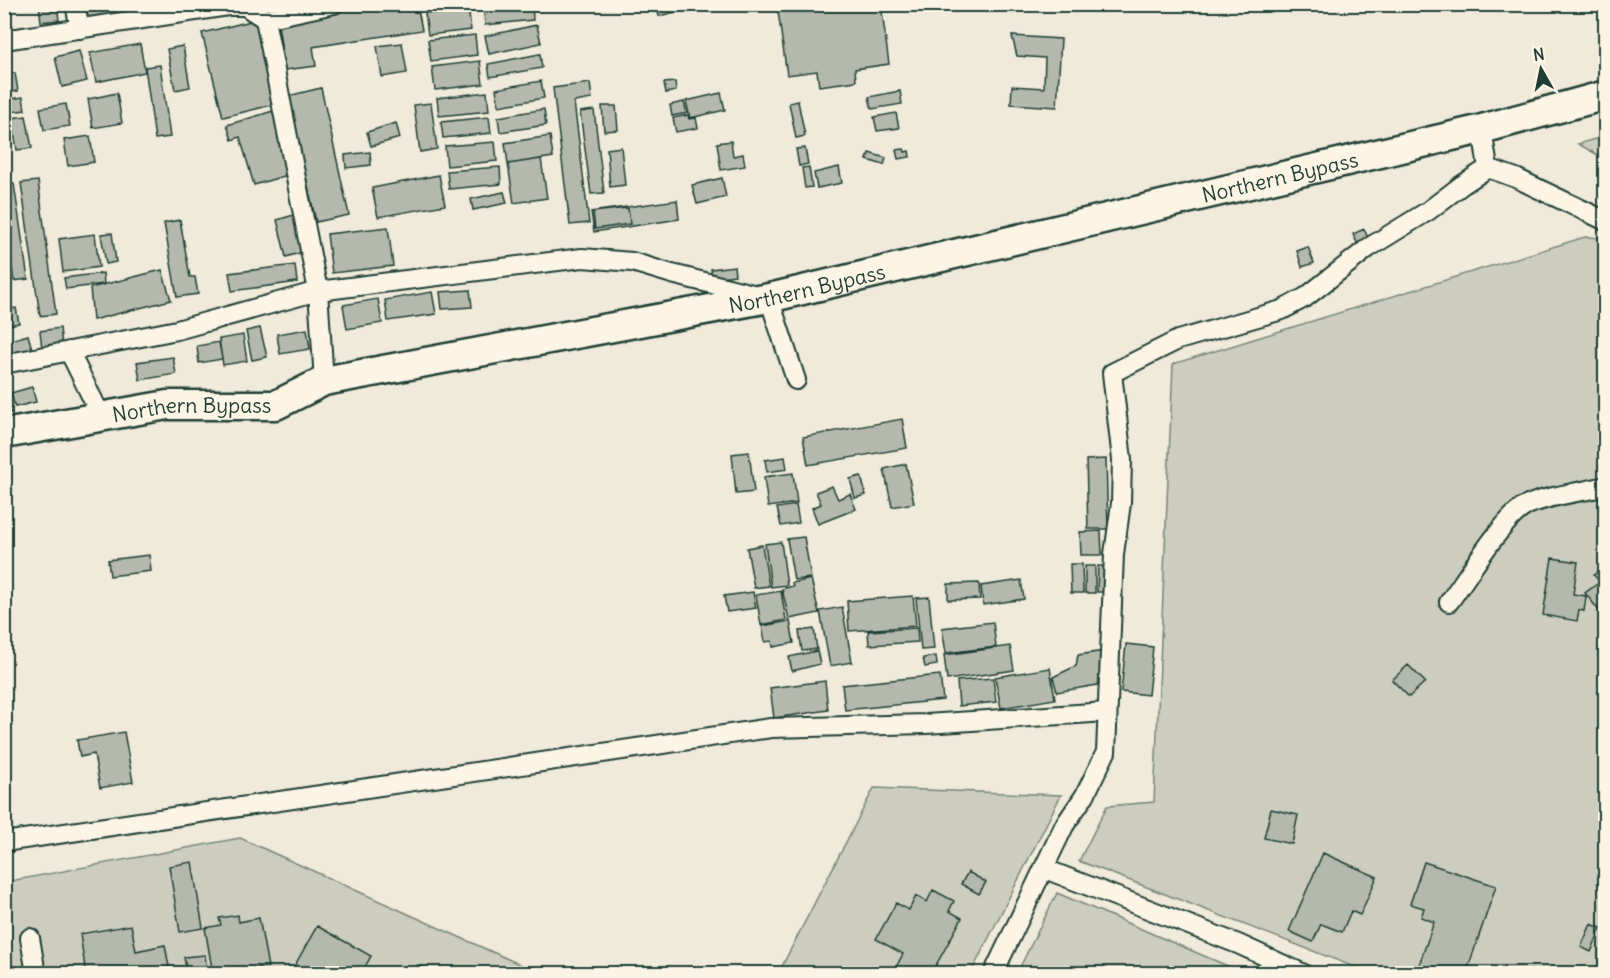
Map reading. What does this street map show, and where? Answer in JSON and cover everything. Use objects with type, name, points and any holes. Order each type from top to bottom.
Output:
[{"type":"main road","name":"Northern Bypass","points":[[4,434],[167,405],[276,405],[324,381],[769,298],[1482,129],[1605,95]]},
{"type":"street","points":[[75,4],[80,29]]},
{"type":"street","points":[[4,40],[228,6],[245,6],[265,19],[334,4]]},
{"type":"street","points":[[265,19],[318,291],[324,381]]},
{"type":"street","points":[[1482,129],[1488,168]]},
{"type":"street","points":[[1488,168],[1516,178],[1605,221]]},
{"type":"street","points":[[993,974],[1064,826],[1085,795],[1106,752],[1114,554],[1121,504],[1122,460],[1112,373],[1178,340],[1282,310],[1298,302],[1368,248],[1428,211],[1462,184],[1488,168]]},
{"type":"street","points":[[4,364],[177,330],[318,291],[582,258],[632,262],[769,298],[796,380]]},
{"type":"street","points":[[69,351],[101,416]]},
{"type":"street","points":[[1449,602],[1502,529],[1524,507],[1605,486]]},
{"type":"street","points":[[4,842],[771,729],[926,724],[1107,712]]},
{"type":"street","points":[[1045,869],[1238,944],[1304,974]]},
{"type":"street","points":[[30,938],[36,974]]},
{"type":"shaded area","points":[[1605,136],[1605,159],[1578,144]]},
{"type":"shaded area","points":[[1585,237],[1605,238],[1605,973],[1370,973],[1079,861],[1107,806],[1154,802],[1173,364]]},
{"type":"shaded area","points":[[874,788],[1061,795],[971,973],[778,974]]},
{"type":"shaded area","points":[[240,838],[539,973],[5,974],[5,882]]},
{"type":"shaded area","points":[[1057,893],[1244,973],[1017,973]]},
{"type":"building","points":[[39,4],[57,4],[59,20],[41,22]]},
{"type":"building","points":[[81,4],[119,4],[120,15],[82,19]]},
{"type":"building","points":[[129,4],[200,4],[130,12]]},
{"type":"building","points":[[367,4],[417,4],[422,30],[313,47],[316,66],[285,70],[277,18]]},
{"type":"building","points":[[483,4],[532,4],[533,20],[485,25]]},
{"type":"building","points":[[656,4],[701,4],[701,6],[659,16]]},
{"type":"building","points":[[777,4],[881,4],[889,64],[855,69],[856,81],[819,86],[817,71],[787,75]]},
{"type":"building","points":[[468,7],[471,30],[428,35],[425,13]]},
{"type":"building","points":[[255,20],[276,104],[223,117],[202,33]]},
{"type":"building","points":[[537,25],[541,43],[489,54],[485,36]]},
{"type":"building","points":[[475,35],[477,55],[431,61],[428,40]]},
{"type":"building","points":[[1012,36],[1061,39],[1057,107],[1011,104],[1012,86],[1044,88],[1045,58],[1017,56]]},
{"type":"building","points":[[402,43],[407,73],[382,77],[377,46]]},
{"type":"building","points":[[140,44],[145,72],[96,82],[90,53]]},
{"type":"building","points":[[183,46],[190,87],[175,90],[167,49]]},
{"type":"building","points":[[79,51],[87,81],[62,87],[55,57]]},
{"type":"building","points":[[540,54],[542,68],[490,77],[488,64]]},
{"type":"building","points":[[480,61],[483,84],[435,90],[432,67]]},
{"type":"building","points":[[160,65],[170,137],[155,139],[145,67]]},
{"type":"building","points":[[15,73],[18,91],[4,93],[4,74]]},
{"type":"building","points":[[541,81],[544,98],[499,106],[496,89]]},
{"type":"building","points":[[675,82],[676,91],[666,93],[664,83]]},
{"type":"building","points":[[590,83],[592,99],[574,102],[589,223],[570,225],[553,88]]},
{"type":"building","points":[[321,88],[349,215],[316,222],[288,96]]},
{"type":"building","points":[[900,91],[902,104],[872,109],[869,97]]},
{"type":"building","points":[[487,92],[489,111],[439,116],[437,98]]},
{"type":"building","points":[[117,93],[122,123],[93,128],[88,99]]},
{"type":"building","points":[[721,93],[725,110],[690,118],[686,101]]},
{"type":"building","points":[[23,97],[25,110],[4,113],[4,100]]},
{"type":"building","points":[[798,101],[805,136],[796,138],[789,103]]},
{"type":"building","points":[[684,102],[687,113],[672,116],[670,105]]},
{"type":"building","points":[[431,103],[437,149],[420,152],[414,105]]},
{"type":"building","points":[[66,104],[70,126],[44,130],[40,108]]},
{"type":"building","points":[[602,106],[616,106],[618,130],[604,131]]},
{"type":"building","points":[[544,109],[546,125],[500,132],[498,117]]},
{"type":"building","points":[[594,110],[604,193],[591,194],[580,112]]},
{"type":"building","points":[[273,111],[291,174],[254,185],[240,137],[232,140],[227,125]]},
{"type":"building","points":[[896,113],[899,128],[877,131],[874,117]]},
{"type":"building","points":[[688,115],[689,119],[696,118],[698,128],[676,132],[673,118]]},
{"type":"building","points":[[26,116],[32,148],[17,150],[14,132],[4,133],[4,119]]},
{"type":"building","points":[[489,117],[491,133],[443,138],[441,122]]},
{"type":"building","points":[[396,123],[400,138],[371,146],[367,132]]},
{"type":"building","points":[[90,136],[94,162],[68,166],[64,140]]},
{"type":"building","points":[[550,136],[553,157],[508,164],[505,143]]},
{"type":"building","points":[[731,141],[733,156],[743,154],[745,166],[721,170],[717,143]]},
{"type":"building","points":[[495,142],[497,161],[447,166],[445,146]]},
{"type":"building","points":[[621,147],[625,185],[610,187],[607,149]]},
{"type":"building","points":[[805,148],[808,164],[799,166],[796,149]]},
{"type":"building","points":[[904,149],[905,152],[909,151],[910,157],[898,159],[896,150]]},
{"type":"building","points":[[370,152],[371,165],[346,168],[345,155]]},
{"type":"building","points":[[869,153],[886,158],[884,165],[867,160]]},
{"type":"building","points":[[541,159],[547,198],[514,203],[508,164]]},
{"type":"building","points":[[500,167],[501,184],[449,189],[447,171]]},
{"type":"building","points":[[809,167],[812,187],[805,188],[802,168]]},
{"type":"building","points":[[839,167],[842,183],[817,188],[814,173]]},
{"type":"building","points":[[439,175],[445,205],[378,217],[372,188]]},
{"type":"building","points":[[722,178],[726,197],[697,204],[692,185]]},
{"type":"building","points":[[38,181],[56,314],[40,316],[21,183]]},
{"type":"building","points":[[14,184],[28,279],[14,281],[4,218],[4,185]]},
{"type":"building","points":[[504,192],[507,203],[473,210],[471,199]]},
{"type":"building","points":[[677,200],[679,219],[594,232],[591,212]]},
{"type":"building","points":[[628,208],[630,224],[595,229],[593,212]]},
{"type":"building","points":[[297,214],[306,251],[286,257],[277,220]]},
{"type":"building","points":[[180,220],[190,277],[195,277],[198,294],[177,297],[164,223]]},
{"type":"building","points":[[388,227],[393,266],[332,273],[327,234]]},
{"type":"building","points":[[1364,229],[1369,240],[1358,245],[1353,234]]},
{"type":"building","points":[[112,233],[116,262],[106,264],[101,234]]},
{"type":"building","points":[[95,234],[99,267],[63,272],[59,239]]},
{"type":"building","points":[[1308,247],[1314,263],[1302,267],[1297,251]]},
{"type":"building","points":[[295,265],[297,282],[232,291],[229,273]]},
{"type":"building","points":[[734,266],[735,275],[712,278],[711,269]]},
{"type":"building","points":[[162,270],[171,300],[93,320],[90,288]]},
{"type":"building","points":[[103,273],[104,284],[66,289],[64,278]]},
{"type":"building","points":[[470,290],[472,307],[442,309],[440,292]]},
{"type":"building","points":[[432,292],[436,314],[388,321],[385,300]]},
{"type":"building","points":[[378,299],[382,323],[347,329],[343,305]]},
{"type":"building","points":[[16,308],[19,323],[4,326],[4,310]]},
{"type":"building","points":[[60,328],[62,345],[42,348],[40,331]]},
{"type":"building","points":[[260,328],[267,357],[252,360],[246,331]]},
{"type":"building","points":[[307,329],[310,349],[280,354],[277,334]]},
{"type":"building","points":[[28,335],[32,349],[4,358],[4,342]]},
{"type":"building","points":[[243,335],[247,361],[223,365],[219,339]]},
{"type":"building","points":[[219,342],[222,359],[199,363],[197,346]]},
{"type":"building","points":[[173,357],[176,374],[140,380],[137,362]]},
{"type":"building","points":[[4,386],[11,413],[4,415]]},
{"type":"building","points":[[32,387],[36,402],[15,407],[11,393]]},
{"type":"building","points":[[902,419],[907,448],[808,465],[803,437]]},
{"type":"building","points":[[749,452],[754,492],[736,494],[732,454]]},
{"type":"building","points":[[785,457],[787,469],[767,472],[765,460]]},
{"type":"building","points":[[1106,459],[1108,529],[1088,529],[1086,460]]},
{"type":"building","points":[[906,464],[914,503],[892,507],[884,469]]},
{"type":"building","points":[[793,473],[797,503],[768,507],[764,477]]},
{"type":"building","points":[[861,476],[866,495],[855,498],[850,479]]},
{"type":"building","points":[[832,486],[838,499],[850,494],[856,509],[818,524],[812,508],[821,504],[816,492]]},
{"type":"building","points":[[796,505],[799,523],[781,526],[777,508]]},
{"type":"building","points":[[1101,531],[1102,555],[1081,555],[1080,532]]},
{"type":"building","points":[[804,537],[811,578],[794,580],[787,539]]},
{"type":"building","points":[[781,542],[787,585],[771,587],[765,544]]},
{"type":"building","points":[[762,545],[769,586],[754,588],[747,548]]},
{"type":"building","points":[[149,555],[151,571],[110,576],[108,560]]},
{"type":"building","points":[[1552,558],[1578,562],[1573,594],[1586,596],[1584,611],[1579,610],[1577,621],[1543,615]]},
{"type":"building","points":[[1070,564],[1082,564],[1083,593],[1071,593]]},
{"type":"building","points":[[1085,566],[1095,566],[1095,593],[1085,593]]},
{"type":"building","points":[[1098,566],[1109,566],[1108,592],[1097,592]]},
{"type":"building","points":[[1606,566],[1606,610],[1601,613],[1585,593],[1600,582],[1594,575]]},
{"type":"building","points":[[811,579],[819,613],[789,619],[782,589],[793,586],[792,583]]},
{"type":"building","points":[[1021,580],[1024,599],[983,605],[981,586]]},
{"type":"building","points":[[979,583],[980,599],[948,600],[948,584]]},
{"type":"building","points":[[781,591],[786,620],[761,625],[756,595]]},
{"type":"building","points":[[753,592],[756,608],[727,612],[724,596]]},
{"type":"building","points":[[913,596],[916,626],[849,631],[847,601]]},
{"type":"building","points":[[929,597],[934,649],[921,650],[916,598]]},
{"type":"building","points":[[842,607],[852,662],[830,666],[820,611]]},
{"type":"building","points":[[790,621],[794,643],[773,647],[772,641],[765,642],[762,626]]},
{"type":"building","points":[[993,622],[996,647],[946,653],[942,628]]},
{"type":"building","points":[[917,628],[918,642],[869,645],[868,631]]},
{"type":"building","points":[[814,629],[817,649],[802,651],[799,631]]},
{"type":"building","points":[[1126,644],[1153,647],[1148,695],[1121,692]]},
{"type":"building","points":[[1010,646],[1014,670],[947,680],[944,655]]},
{"type":"building","points":[[817,651],[820,664],[792,671],[789,657]]},
{"type":"building","points":[[1105,651],[1103,684],[1057,692],[1053,677],[1076,666],[1078,655]]},
{"type":"building","points":[[936,656],[937,665],[925,667],[923,658]]},
{"type":"building","points":[[1408,665],[1425,682],[1409,697],[1392,680]]},
{"type":"building","points":[[1050,668],[1055,699],[1001,708],[995,677]]},
{"type":"building","points":[[940,675],[943,700],[845,710],[842,685]]},
{"type":"building","points":[[993,678],[996,702],[959,706],[957,681]]},
{"type":"building","points":[[825,681],[828,710],[774,718],[770,688]]},
{"type":"building","points":[[124,732],[133,782],[100,788],[94,754],[80,757],[77,740]]},
{"type":"building","points":[[1271,809],[1298,815],[1292,844],[1264,838]]},
{"type":"building","points":[[1323,853],[1377,877],[1360,915],[1351,911],[1342,932],[1321,924],[1313,942],[1289,931]]},
{"type":"building","points":[[192,862],[203,928],[180,932],[169,866]]},
{"type":"building","points":[[1424,862],[1496,886],[1466,974],[1444,974],[1419,965],[1434,922],[1421,917],[1424,908],[1410,904]]},
{"type":"building","points":[[968,872],[986,882],[979,894],[961,884]]},
{"type":"building","points":[[933,890],[954,901],[949,911],[962,918],[931,974],[899,974],[894,971],[903,954],[876,939],[896,903],[909,910],[916,896],[927,902]]},
{"type":"building","points":[[238,915],[239,922],[259,918],[268,967],[257,968],[259,974],[213,974],[205,928],[221,925],[219,918]]},
{"type":"building","points":[[1591,924],[1601,928],[1591,952],[1581,947]]},
{"type":"building","points":[[131,925],[136,951],[165,945],[170,972],[86,974],[80,934]]},
{"type":"building","points":[[317,926],[371,956],[361,974],[290,974]]},
{"type":"building","points":[[205,955],[207,974],[187,974],[184,957]]},
{"type":"building","points":[[418,965],[436,974],[413,974]]}]
